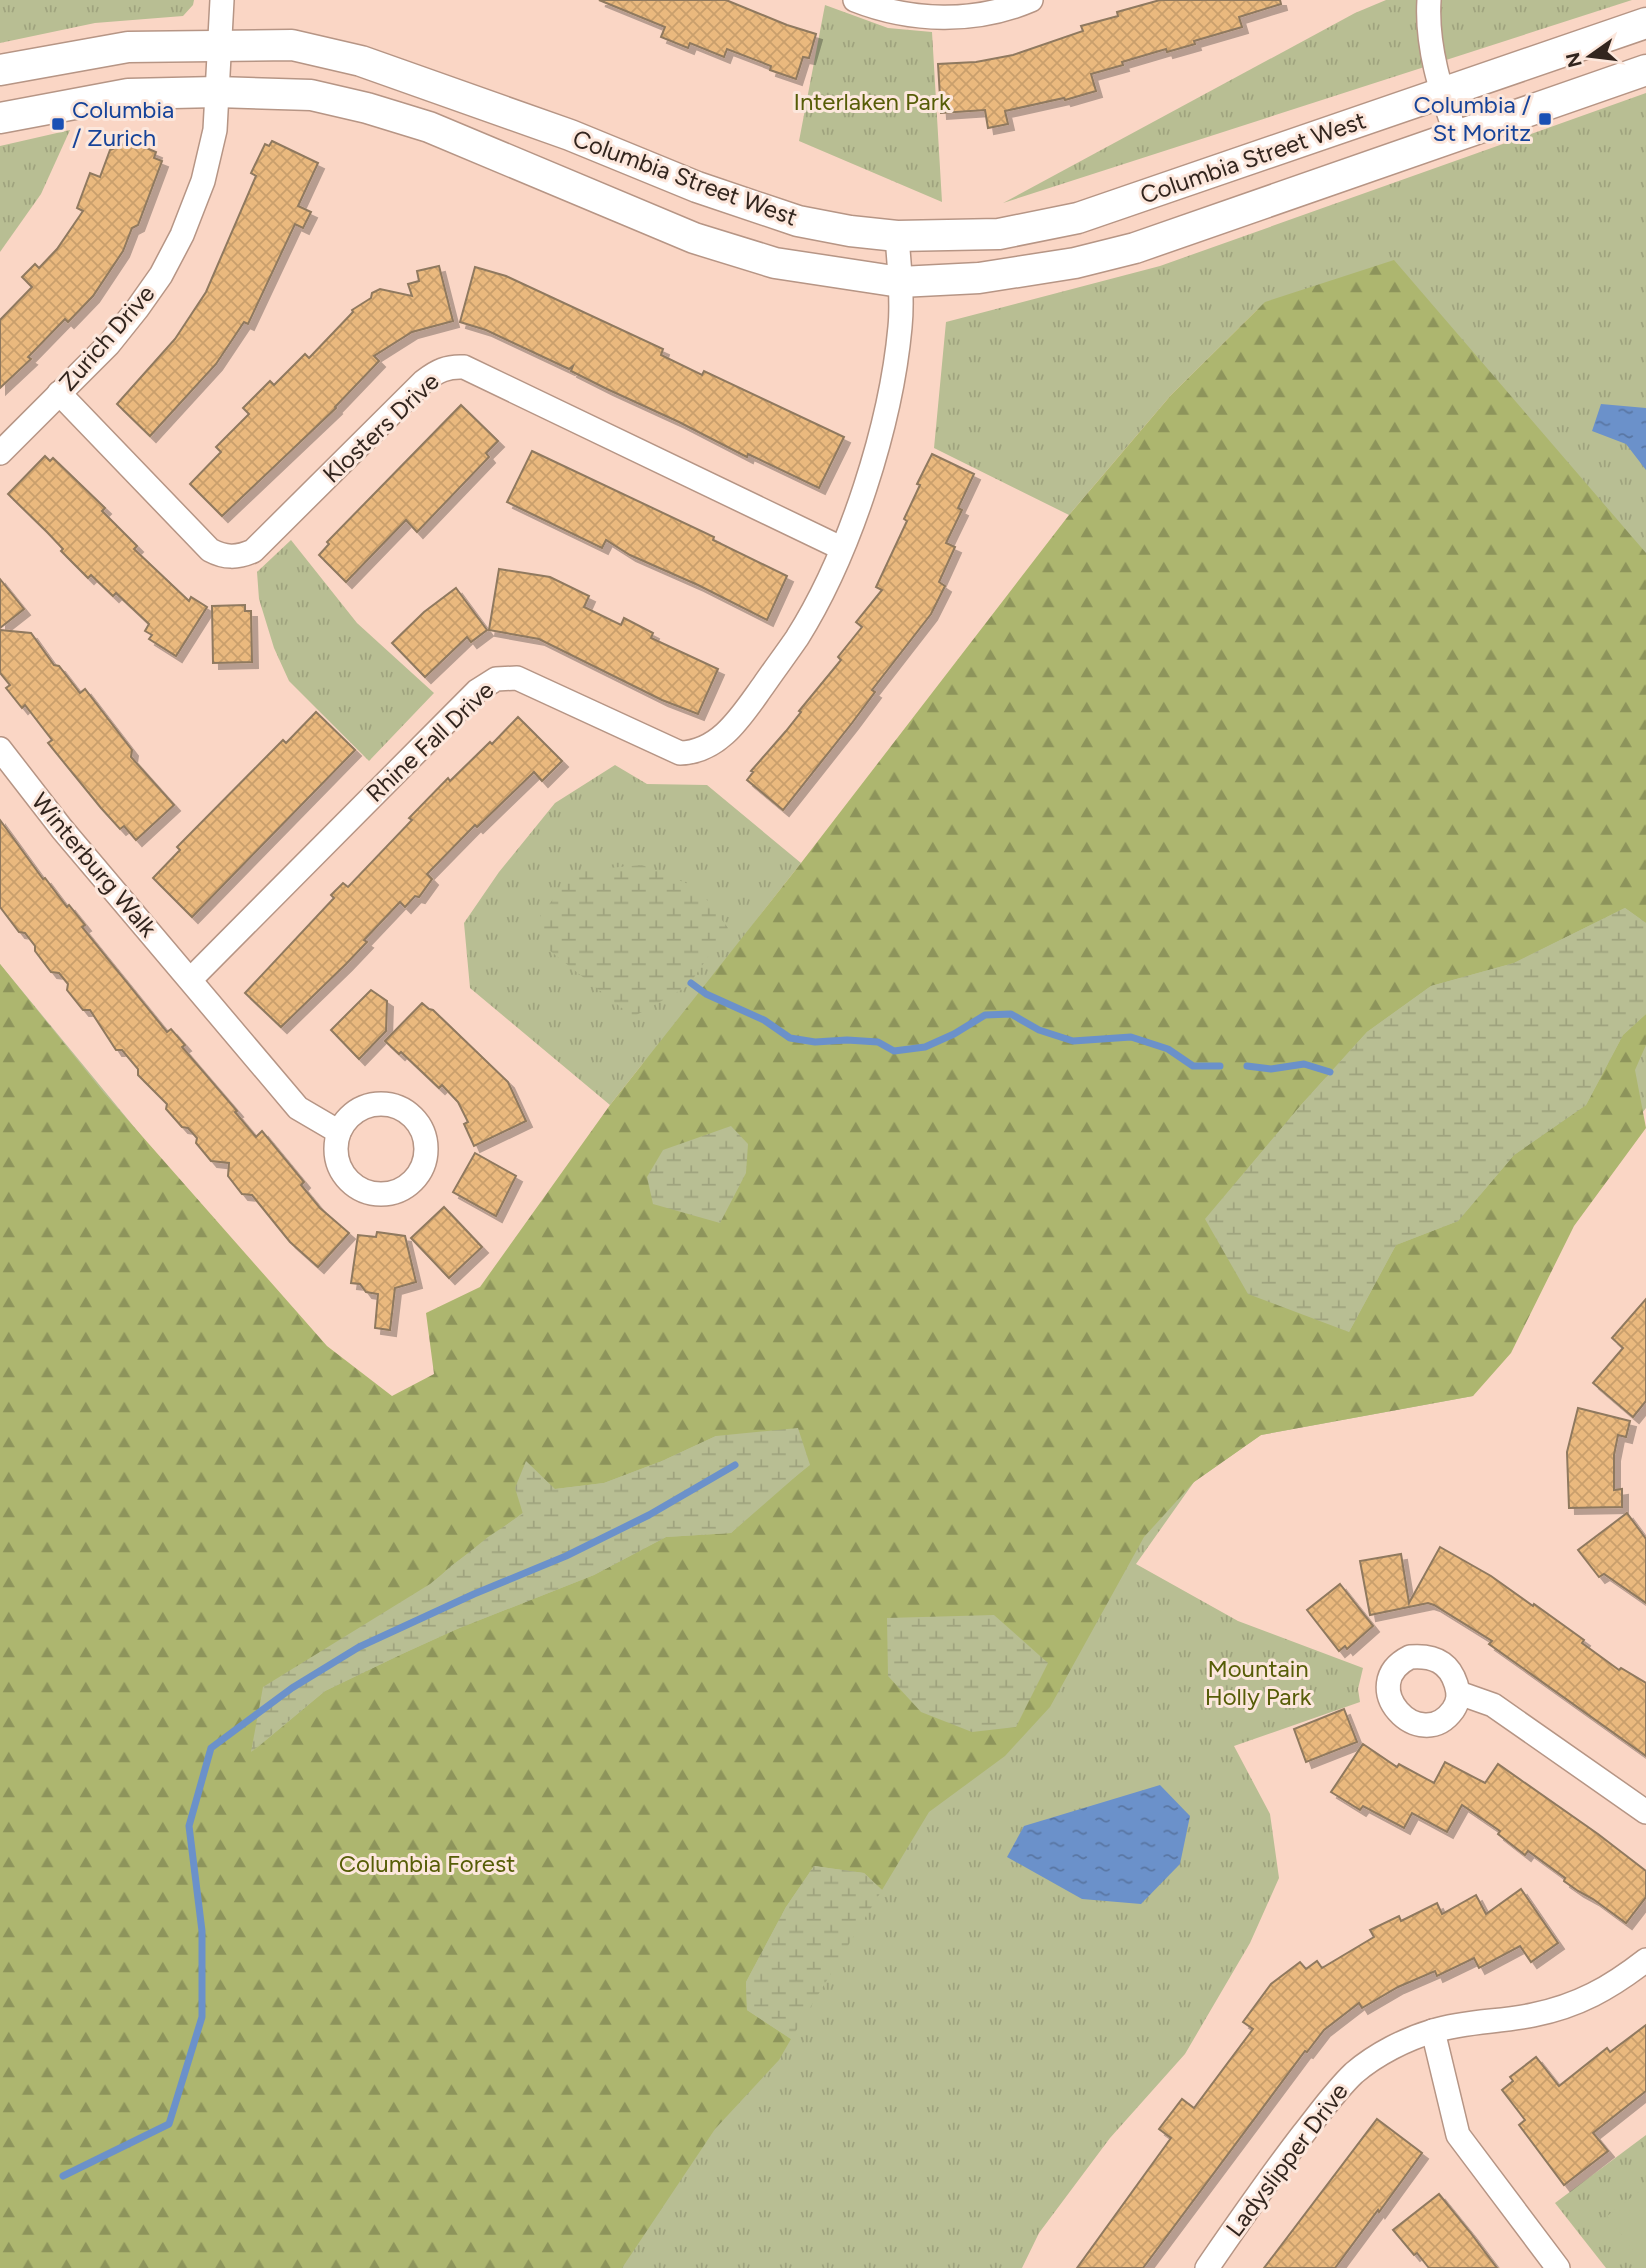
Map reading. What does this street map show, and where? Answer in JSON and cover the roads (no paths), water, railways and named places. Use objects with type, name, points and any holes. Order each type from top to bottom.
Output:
[{"type":"main road","name":"Columbia Street West","points":[[0,70],[128,47],[292,45],[361,61],[570,135],[697,187],[798,220],[897,236],[999,234],[1078,218],[1646,23]]},
{"type":"main road","name":"Columbia Street West","points":[[0,118],[128,94],[217,92],[311,95],[429,127],[694,238],[775,263],[900,282],[979,278],[1075,263],[1135,248],[1646,70]]},
{"type":"street","name":"Zurich Drive","points":[[0,453],[109,344],[161,275],[182,235],[202,181],[215,130],[222,0]]},
{"type":"street","points":[[855,0],[928,18],[940,18],[1000,12],[1031,0]]},
{"type":"street","points":[[1429,0],[1430,37],[1442,93],[1455,135]]},
{"type":"street","name":"Rhine Fall Drive","points":[[191,979],[477,691],[496,679],[517,678],[680,753],[699,751],[714,744],[746,709],[797,637],[841,548],[865,489],[885,414],[900,328],[897,236]]},
{"type":"street","name":"Klosters Drive","points":[[59,393],[210,550],[220,556],[241,556],[253,551],[424,381],[435,372],[450,366],[464,368],[841,548]]},
{"type":"street","name":"Winterburg Walk","points":[[0,748],[62,829],[298,1108],[339,1132]]},
{"type":"street","points":[[1459,1693],[1493,1705],[1646,1812]]},
{"type":"street","name":"Ladyslipper Drive","points":[[1207,2268],[1269,2177],[1320,2112],[1355,2073],[1389,2049],[1433,2031],[1532,2015],[1574,2004],[1616,1983],[1646,1960]]},
{"type":"street","points":[[1433,2031],[1458,2135],[1558,2268]]},
{"type":"water","points":[[1601,404],[1646,408],[1646,470],[1626,444],[1592,431]]},
{"type":"water","points":[[1160,1785],[1190,1816],[1180,1864],[1141,1904],[1082,1899],[1007,1857],[1024,1826]]},
{"type":"waterway","points":[[691,983],[706,994],[764,1020],[790,1038],[815,1042],[878,1042],[894,1051],[925,1047],[954,1034],[985,1015],[1011,1014],[1039,1030],[1073,1041],[1131,1037],[1168,1049],[1193,1066],[1220,1066]]},
{"type":"waterway","points":[[1247,1066],[1271,1069],[1304,1064],[1330,1072]]},
{"type":"waterway","points":[[63,2176],[169,2124],[202,2017],[202,1931],[189,1826],[211,1748],[292,1688],[359,1647],[474,1594],[566,1556],[649,1515],[735,1465]]},
{"type":"place","name":"Columbia / St Moritz","points":[[1545,119]]},
{"type":"place","name":"Columbia / Zurich","points":[[58,124]]},
{"type":"park label","name":"Interlaken Park","points":[[872,102]]},
{"type":"park label","name":"Mountain Holly Park","points":[[1258,1683]]},
{"type":"park label","name":"Columbia Forest","points":[[427,1864]]}]
